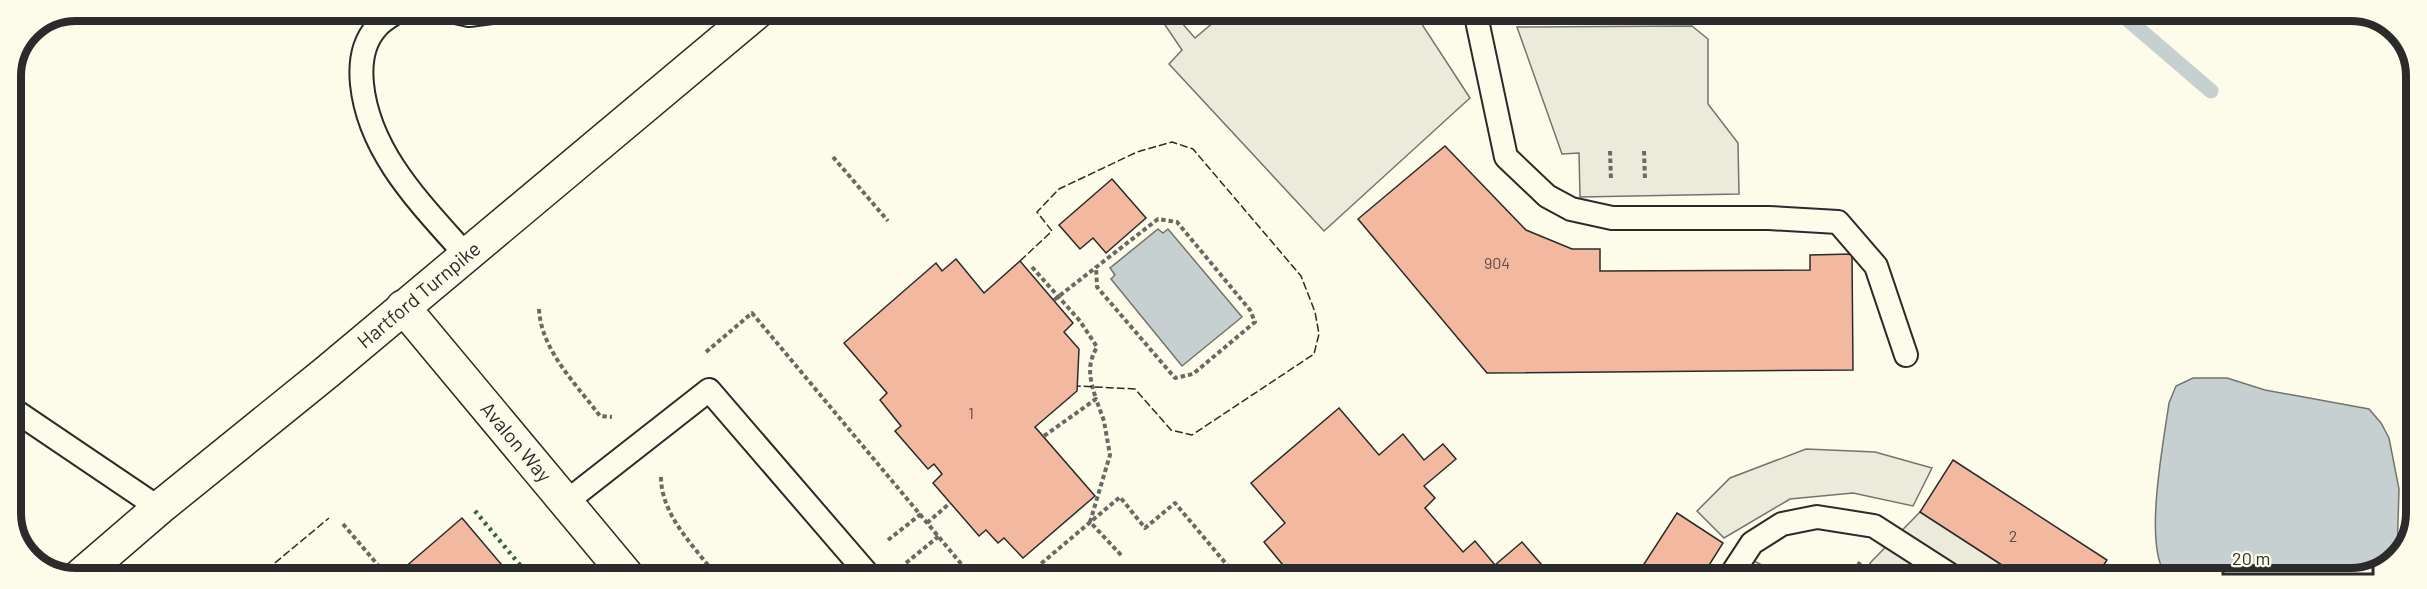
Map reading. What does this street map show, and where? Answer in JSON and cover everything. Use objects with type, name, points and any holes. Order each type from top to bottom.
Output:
[{"type":"main road","name":"Hartford Turnpike","points":[[90,568],[159,508],[746,21]]},
{"type":"main road","name":"Avalon Way","points":[[403,307],[621,568]]},
{"type":"lane","points":[[384,21],[377,26],[364,49],[361,74],[373,130],[397,173],[466,255]]},
{"type":"lane","points":[[1477,21],[1506,157],[1547,196],[1571,209],[1612,218],[1769,218],[1838,222],[1876,266],[1906,355]]},
{"type":"lane","points":[[566,502],[709,390],[862,568]]},
{"type":"lane","points":[[21,415],[159,508]]},
{"type":"lane","points":[[1736,568],[1752,543],[1782,524],[1817,517],[1874,526],[1939,568]]},
{"type":"path","points":[[833,157],[888,221]]},
{"type":"path","points":[[1054,300],[1096,266],[1158,219],[1177,222],[1250,310],[1255,322],[1193,374],[1175,378],[1097,287],[1096,266]]},
{"type":"path","points":[[1032,267],[1080,321],[1097,347],[1091,358],[1088,374],[1104,421],[1110,455],[1090,522]]},
{"type":"path","points":[[1044,436],[1096,399]]},
{"type":"path","points":[[661,473],[661,493],[671,514],[711,568]]},
{"type":"path","points":[[1036,568],[1120,497],[1145,528],[1175,503],[1230,568]]},
{"type":"path","points":[[927,523],[950,503]]},
{"type":"path","points":[[885,543],[921,514]]},
{"type":"path","points":[[1090,522],[1122,556]]},
{"type":"path","points":[[343,524],[380,568]]},
{"type":"path","points":[[903,565],[939,536]]},
{"type":"path","points":[[1857,568],[1865,553]]},
{"type":"shaded area","points":[[1180,21],[1195,38],[1215,21],[1421,21],[1470,98],[1324,231],[1169,64],[1182,50],[1163,22]]},
{"type":"shaded area","points":[[1692,26],[1708,39],[1708,104],[1738,143],[1739,194],[1580,197],[1579,153],[1562,154],[1517,27]]},
{"type":"shaded area","points":[[1158,229],[1163,233],[1168,229],[1242,317],[1182,366],[1111,279],[1115,275],[1110,268]]},
{"type":"shaded area","points":[[2193,378],[2227,378],[2265,390],[2369,409],[2381,423],[2389,438],[2399,489],[2397,543],[2385,557],[2358,568],[2163,568],[2156,546],[2155,522],[2159,468],[2169,403],[2176,386]]},
{"type":"shaded area","points":[[1806,449],[1875,452],[1932,468],[1913,506],[1853,493],[1790,499],[1724,538],[1697,511],[1730,478]]},
{"type":"shaded area","points":[[1920,512],[2007,568],[1867,568]]},
{"type":"shaded area","points":[[1754,561],[1768,568],[1747,568]]},
{"type":"building","points":[[1445,146],[1526,230],[1572,249],[1600,249],[1600,271],[1810,270],[1810,255],[1852,254],[1853,370],[1487,373],[1358,219]]},
{"type":"building","points":[[1112,179],[1146,218],[1106,253],[1093,238],[1080,249],[1059,225]]},
{"type":"building","points":[[956,259],[984,293],[1020,261],[1073,323],[1064,332],[1079,349],[1077,391],[1035,427],[1095,496],[1023,558],[1004,538],[998,543],[986,530],[979,536],[933,483],[942,474],[934,464],[928,469],[895,431],[901,426],[880,400],[887,393],[844,343],[936,263],[942,271]]},
{"type":"building","points":[[1339,408],[1379,455],[1403,434],[1424,460],[1443,444],[1456,459],[1424,486],[1435,498],[1425,508],[1463,552],[1475,541],[1495,565],[1522,542],[1541,564],[1536,568],[1285,568],[1264,542],[1285,523],[1251,483]]},
{"type":"building","points":[[1953,460],[2107,560],[2102,568],[2007,568],[1920,512]]},
{"type":"building","points":[[1677,513],[1723,543],[1707,568],[1641,568]]},
{"type":"building","points":[[462,518],[504,568],[404,568]]},
{"type":"waterway","points":[[2129,21],[2211,91]]},
{"type":"hedge","points":[[475,511],[522,568]]},
{"type":"fence","points":[[1020,261],[1052,231],[1037,212],[1059,189],[1137,152],[1172,142],[1193,149],[1301,276],[1315,312],[1319,334],[1314,354],[1192,435],[1171,430],[1135,389],[1077,386]]},
{"type":"fence","points":[[269,568],[329,518]]}]
